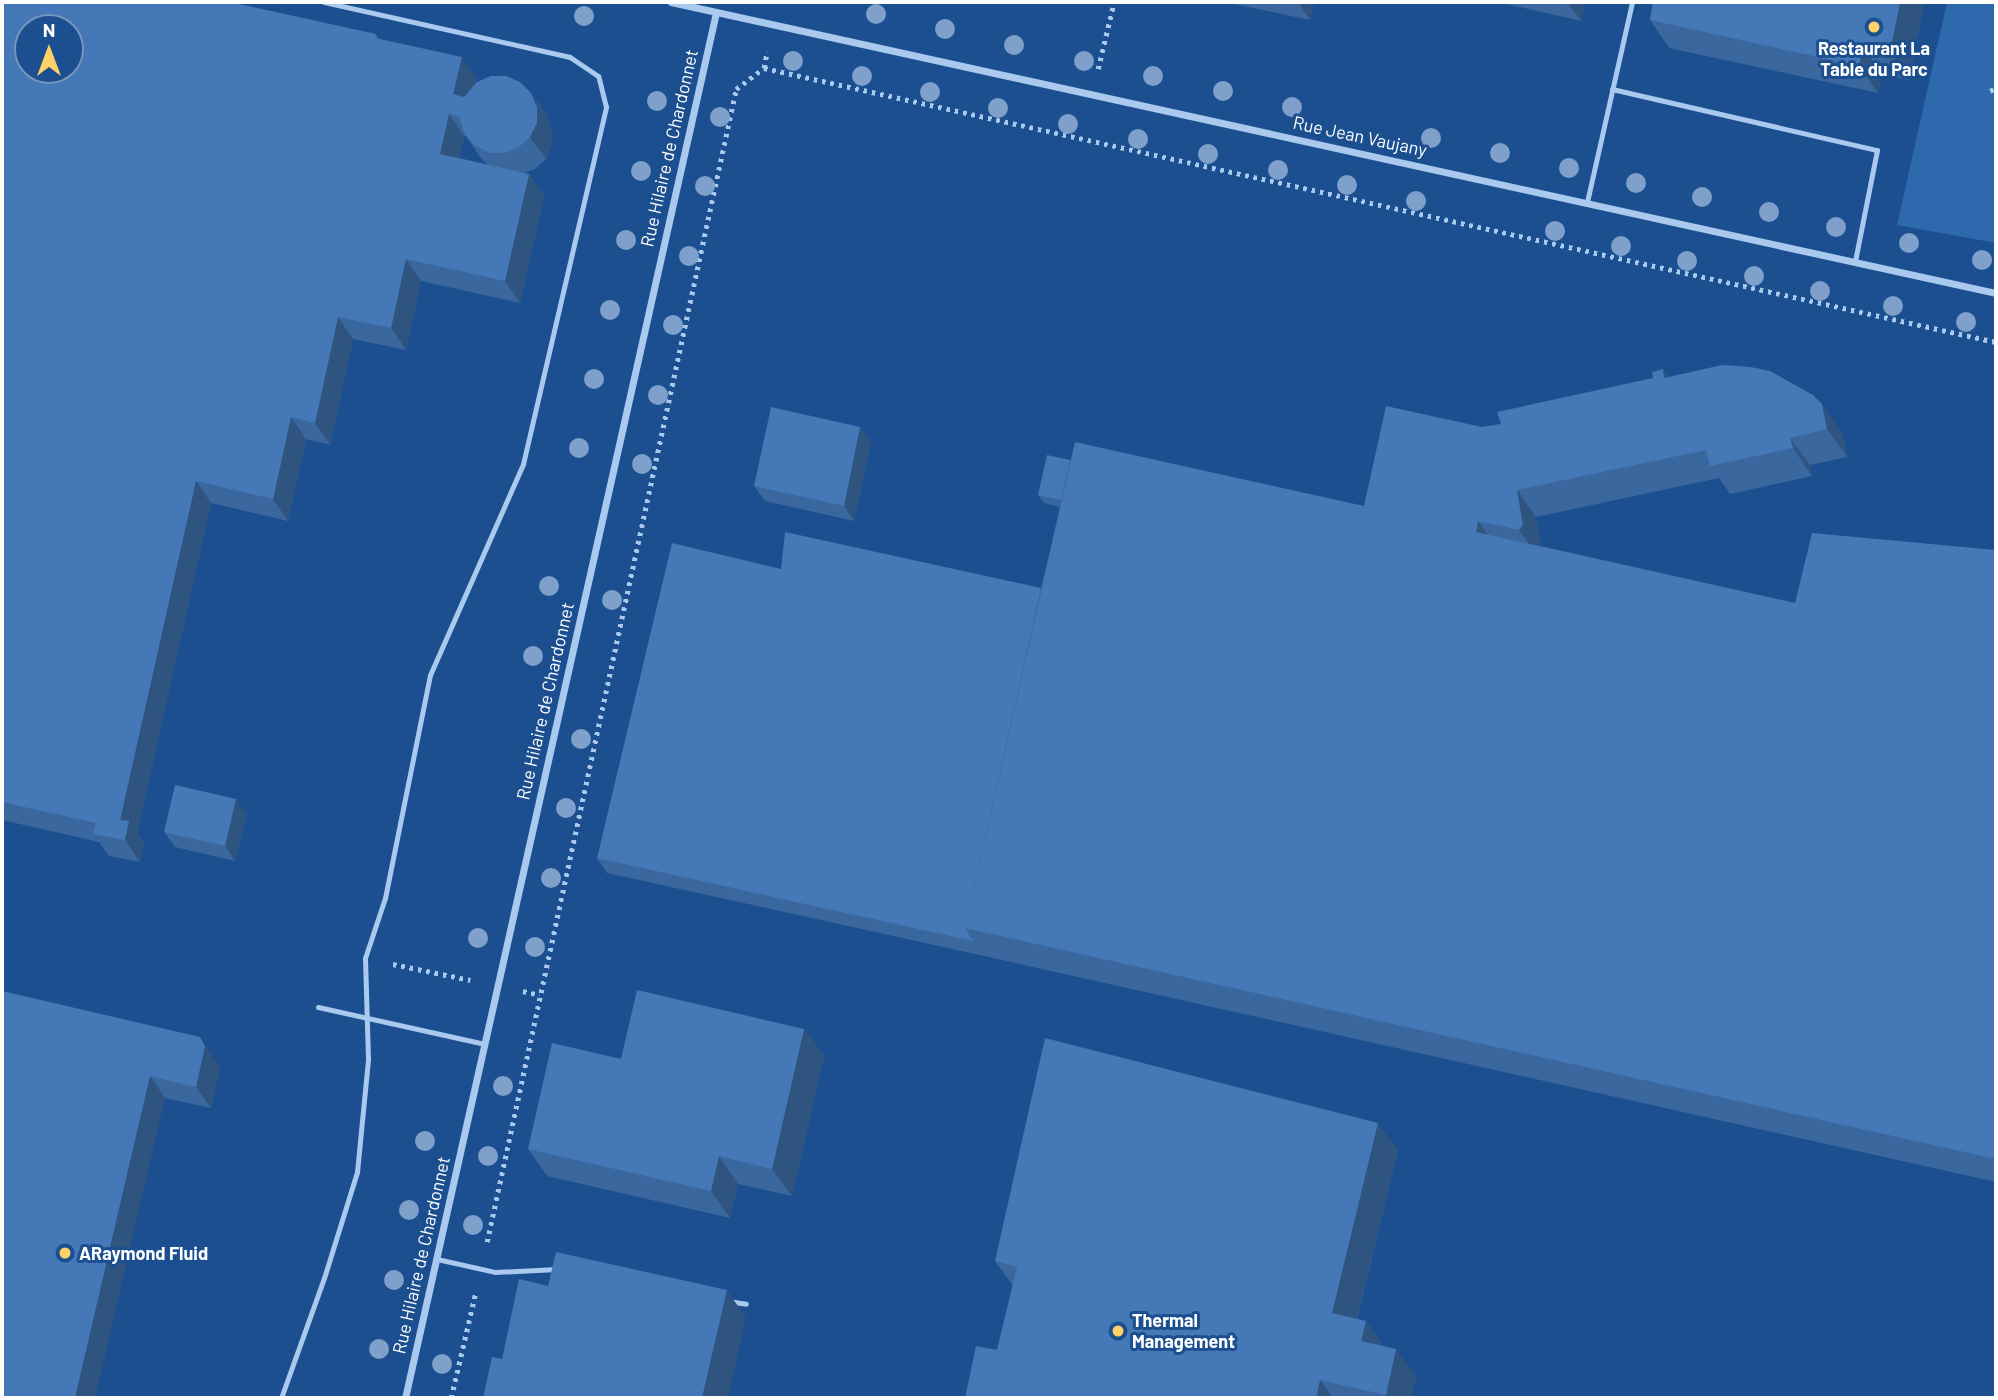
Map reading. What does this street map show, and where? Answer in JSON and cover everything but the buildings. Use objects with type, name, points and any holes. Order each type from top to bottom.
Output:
[{"type":"street","name":"Rue Jean Vaujany","points":[[671,2],[1996,293]]},
{"type":"street","name":"Rue Hilaire de Chardonnet","points":[[405,1398],[716,12]]},
{"type":"lane","points":[[281,1398],[324,1278],[357,1172],[368,1059],[365,958],[385,898],[430,675],[523,464],[606,107],[598,76],[570,57],[323,2]]},
{"type":"lane","points":[[716,12],[718,2]]},
{"type":"lane","points":[[1587,202],[1632,2]]},
{"type":"lane","points":[[1612,89],[1877,150],[1855,261]]},
{"type":"lane","points":[[318,1006],[485,1044]]},
{"type":"lane","points":[[437,1259],[495,1272],[561,1269]]},
{"type":"lane","points":[[719,1299],[746,1304]]},
{"type":"path","points":[[1092,94],[1114,2]]},
{"type":"path","points":[[451,1398],[736,89],[764,68],[1996,342]]},
{"type":"path","points":[[1990,92],[1996,88]]},
{"type":"path","points":[[365,958],[540,995]]},
{"type":"shaded area","points":[[1947,2],[1996,2],[1996,243],[1897,225]]},
{"type":"place","name":"Restaurant La Table du Parc","points":[[1874,27]]},
{"type":"place","name":"ARaymond Fluid","points":[[65,1253]]},
{"type":"place","name":"Thermal Management","points":[[1118,1331]]}]
